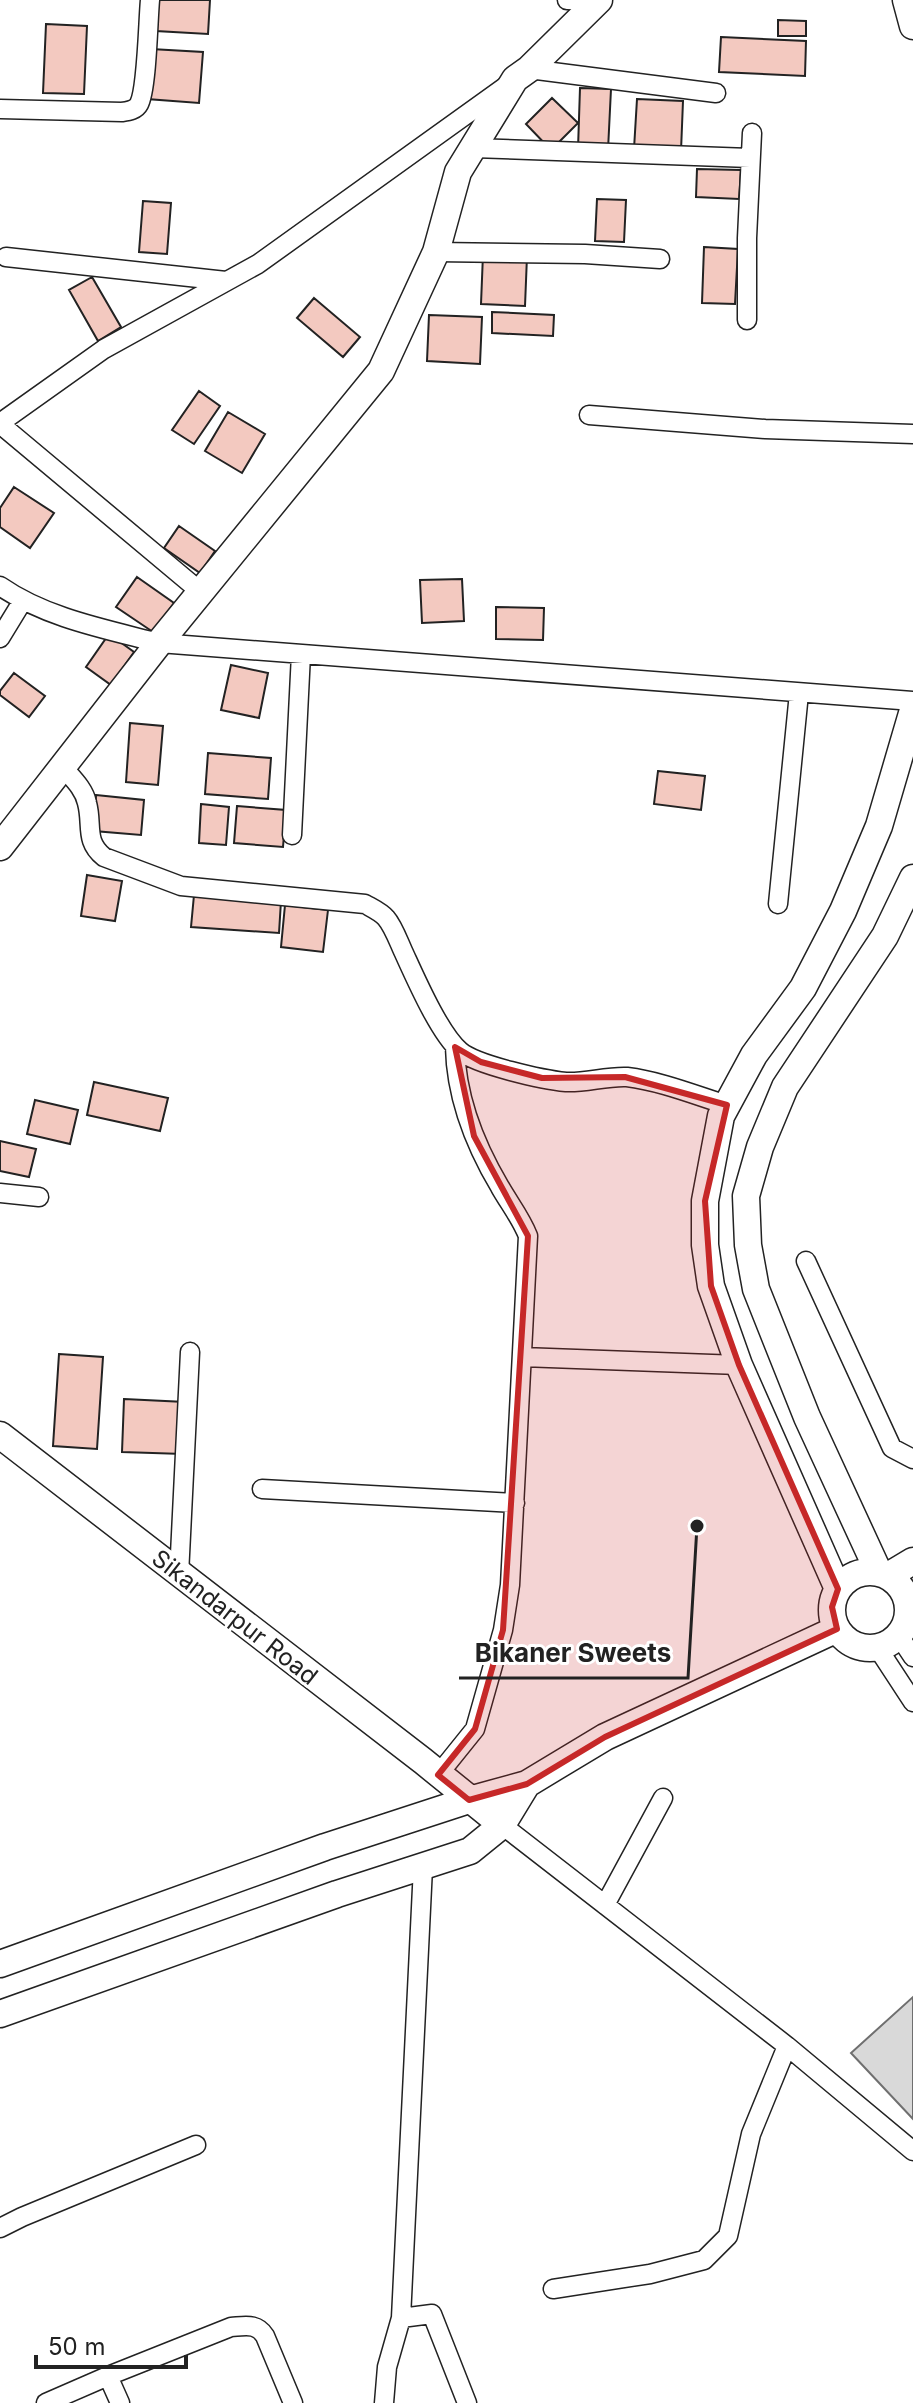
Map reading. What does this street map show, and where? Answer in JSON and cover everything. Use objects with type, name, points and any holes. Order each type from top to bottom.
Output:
[{"type":"street","points":[[0,109],[131,111],[136,107],[143,86],[150,0]]},
{"type":"street","points":[[567,0],[598,1]]},
{"type":"street","points":[[906,0],[913,26]]},
{"type":"street","points":[[202,593],[0,424],[104,349],[258,264],[522,74],[598,1]]},
{"type":"street","points":[[522,74],[716,93]]},
{"type":"street","points":[[0,847],[159,643],[381,371],[436,252],[458,172],[522,74]]},
{"type":"street","points":[[747,320],[752,133]]},
{"type":"street","points":[[473,148],[750,158]]},
{"type":"street","points":[[436,252],[585,254],[660,259]]},
{"type":"street","points":[[6,257],[227,281]]},
{"type":"street","points":[[589,415],[765,429],[913,434]]},
{"type":"street","points":[[0,586],[22,602],[87,624],[159,643],[913,701]]},
{"type":"street","points":[[0,638],[22,602]]},
{"type":"street","points":[[292,835],[301,654]]},
{"type":"street","points":[[778,904],[799,693]]},
{"type":"street","points":[[838,1589],[739,1365],[711,1286],[705,1245],[705,1201],[721,1116],[754,1055],[803,988],[843,911],[879,826],[913,710]]},
{"type":"street","points":[[62,766],[83,791],[91,840],[95,850],[104,857],[181,886],[365,904],[375,909],[386,917],[450,1042],[464,1055],[542,1078],[568,1082],[604,1077],[657,1082],[727,1105]]},
{"type":"street","points":[[913,878],[885,936],[785,1087],[760,1147],[746,1196],[748,1245],[756,1289],[807,1417],[884,1574],[903,1590],[911,1609],[896,1647],[913,1702]]},
{"type":"street","points":[[438,1775],[475,1729],[499,1645],[510,1585],[528,1236],[474,1136],[460,1086],[455,1047]]},
{"type":"street","points":[[0,1193],[39,1197]]},
{"type":"street","points":[[806,1261],[892,1448],[913,1459]]},
{"type":"street","points":[[179,1575],[190,1352]]},
{"type":"street","points":[[522,1357],[739,1365]]},
{"type":"street","name":"Sikandarpur Road","points":[[0,1435],[502,1825]]},
{"type":"street","points":[[262,1489],[515,1503]]},
{"type":"street","points":[[896,1647],[853,1644],[837,1629],[832,1607],[838,1589],[851,1576],[870,1572],[884,1574],[913,1561]]},
{"type":"street","points":[[0,1964],[325,1847],[527,1784],[605,1737],[837,1629]]},
{"type":"street","points":[[0,2014],[337,1894],[470,1851],[502,1825],[527,1784]]},
{"type":"street","points":[[605,1905],[663,1798]]},
{"type":"street","points":[[502,1825],[787,2046],[913,2151]]},
{"type":"street","points":[[384,2403],[387,2367],[401,2318],[423,1867]]},
{"type":"street","points":[[553,2289],[650,2274],[704,2260],[728,2236],[751,2134],[787,2046]]},
{"type":"street","points":[[0,2228],[196,2145]]},
{"type":"street","points":[[401,2318],[432,2314],[467,2403]]},
{"type":"street","points":[[46,2403],[231,2327],[251,2325],[260,2328],[265,2336],[293,2403]]},
{"type":"street","points":[[108,2376],[120,2403]]},
{"type":"highlighted area","points":[[455,1047],[481,1062],[542,1078],[625,1077],[727,1105],[705,1201],[711,1286],[739,1365],[838,1589],[832,1607],[837,1629],[605,1737],[527,1784],[469,1800],[438,1775],[475,1729],[503,1630],[528,1236],[474,1136]]},
{"type":"shaded area","points":[[913,1997],[913,2119],[851,2053]]},
{"type":"building","points":[[157,0],[210,0],[208,34],[156,31]]},
{"type":"building","points":[[778,20],[806,21],[806,36],[778,36]]},
{"type":"building","points":[[46,24],[87,26],[84,94],[43,93]]},
{"type":"building","points":[[721,37],[806,41],[805,76],[719,72]]},
{"type":"building","points":[[151,49],[203,52],[199,103],[147,99]]},
{"type":"building","points":[[580,88],[611,89],[608,150],[578,149]]},
{"type":"building","points":[[552,98],[578,123],[551,150],[526,124]]},
{"type":"building","points":[[637,99],[683,101],[681,151],[634,149]]},
{"type":"building","points":[[697,169],[741,170],[739,199],[696,197]]},
{"type":"building","points":[[597,199],[626,200],[624,242],[595,241]]},
{"type":"building","points":[[143,201],[171,203],[167,254],[139,252]]},
{"type":"building","points":[[704,247],[738,249],[735,304],[702,303]]},
{"type":"building","points":[[483,254],[527,256],[525,306],[481,304]]},
{"type":"building","points":[[92,277],[121,327],[98,341],[69,290]]},
{"type":"building","points":[[314,298],[360,337],[343,357],[297,318]]},
{"type":"building","points":[[492,312],[554,315],[553,336],[492,333]]},
{"type":"building","points":[[429,315],[482,317],[480,364],[427,361]]},
{"type":"building","points":[[199,391],[220,406],[194,444],[172,430]]},
{"type":"building","points":[[228,412],[265,434],[242,473],[205,451]]},
{"type":"building","points":[[14,487],[54,513],[30,548],[0,527],[0,508]]},
{"type":"building","points":[[179,526],[215,551],[200,573],[164,548]]},
{"type":"building","points":[[137,577],[174,603],[153,632],[116,607]]},
{"type":"building","points":[[462,579],[464,621],[422,623],[420,580]]},
{"type":"building","points":[[496,607],[544,608],[543,640],[496,639]]},
{"type":"building","points":[[109,634],[134,652],[111,685],[86,667]]},
{"type":"building","points":[[231,665],[268,673],[259,718],[221,710]]},
{"type":"building","points":[[14,673],[45,696],[29,717],[0,695]]},
{"type":"building","points":[[130,723],[163,726],[158,785],[126,782]]},
{"type":"building","points":[[208,753],[271,758],[268,799],[205,794]]},
{"type":"building","points":[[658,771],[705,776],[701,810],[654,804]]},
{"type":"building","points":[[96,795],[144,800],[141,835],[94,831]]},
{"type":"building","points":[[201,804],[229,807],[226,845],[199,843]]},
{"type":"building","points":[[237,806],[286,810],[283,847],[234,843]]},
{"type":"building","points":[[87,875],[122,881],[115,921],[81,916]]},
{"type":"building","points":[[194,895],[281,901],[279,933],[191,927]]},
{"type":"building","points":[[285,905],[328,910],[323,952],[281,947]]},
{"type":"building","points":[[94,1082],[168,1098],[160,1131],[87,1115]]},
{"type":"building","points":[[35,1100],[78,1110],[70,1144],[27,1134]]},
{"type":"building","points":[[0,1141],[36,1149],[29,1177],[0,1171]]},
{"type":"building","points":[[59,1354],[103,1357],[97,1449],[53,1446]]},
{"type":"building","points":[[124,1399],[185,1402],[183,1454],[122,1452]]},
{"type":"place","name":"Bikaner Sweets","points":[[697,1526]]}]
